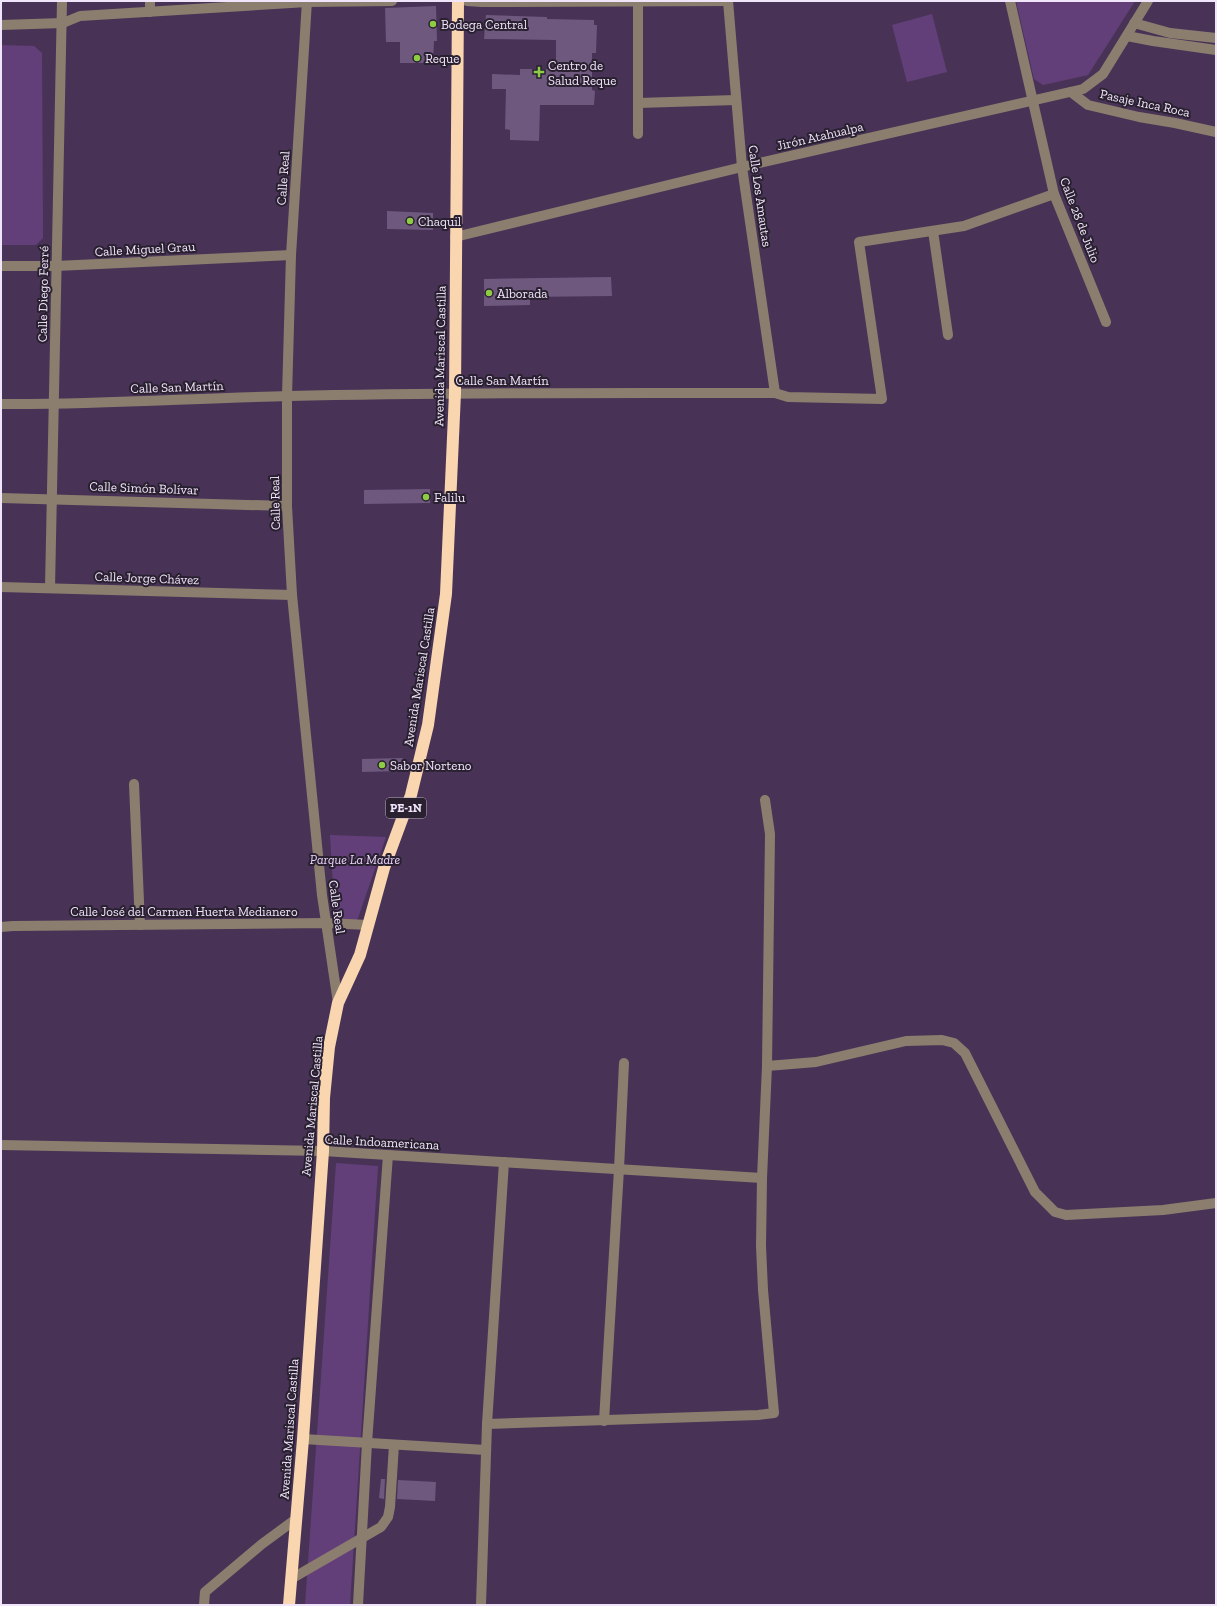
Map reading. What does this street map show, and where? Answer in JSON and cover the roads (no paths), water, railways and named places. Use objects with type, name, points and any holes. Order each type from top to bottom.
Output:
[{"type":"highway","name":"Avenida Mariscal Castilla","points":[[289,1605],[323,1151],[324,1098],[329,1046],[338,1003],[360,955],[384,868],[411,796],[428,725],[446,594],[455,393],[458,1]]},
{"type":"street","name":"Calle Diego Ferré","points":[[50,588],[61,34],[63,22],[62,1]]},
{"type":"street","points":[[150,1],[150,12]]},
{"type":"street","points":[[1,25],[63,22],[80,16],[307,2],[392,1]]},
{"type":"street","points":[[467,1],[728,1]]},
{"type":"street","name":"Calle Los Amautas","points":[[728,1],[742,167],[775,393]]},
{"type":"street","name":"Calle 28 de Julio","points":[[1010,1],[1054,194],[1106,322]]},
{"type":"street","name":"Jirón Atahualpa","points":[[455,237],[742,167],[1084,89],[1103,74],[1148,1]]},
{"type":"street","name":"Calle Real","points":[[307,2],[291,255],[287,396],[287,506],[292,595],[322,895],[338,1003]]},
{"type":"street","points":[[638,2],[638,134]]},
{"type":"street","points":[[1134,23],[1170,33],[1216,38]]},
{"type":"street","points":[[1127,36],[1216,50]]},
{"type":"street","name":"Pasaje Inca Roca","points":[[1071,92],[1088,105],[1139,117],[1216,132]]},
{"type":"street","points":[[638,103],[736,100]]},
{"type":"street","points":[[948,335],[933,231],[964,226],[1054,194]]},
{"type":"street","name":"Calle San Martín","points":[[1,404],[53,405],[287,396],[455,393],[775,393],[788,397],[882,399],[859,242],[933,231]]},
{"type":"street","name":"Calle Miguel Grau","points":[[1,266],[56,266],[291,255]]},
{"type":"street","name":"Calle Simón Bolívar","points":[[1,498],[51,498],[287,506]]},
{"type":"street","name":"Calle Jorge Chávez","points":[[1,587],[292,595]]},
{"type":"street","points":[[134,784],[140,925]]},
{"type":"street","points":[[487,1424],[758,1416],[774,1413],[763,1290],[761,1246],[762,1178],[767,1066],[770,834],[765,800]]},
{"type":"street","name":"Calle José del Carmen Huerta Medianero","points":[[1,927],[326,924],[368,926]]},
{"type":"street","points":[[767,1066],[816,1062],[906,1041],[942,1040],[954,1043],[965,1053],[1035,1192],[1055,1212],[1066,1216],[1163,1210],[1216,1203]]},
{"type":"street","points":[[604,1420],[620,1169],[624,1063]]},
{"type":"street","name":"Calle Indoamericana","points":[[1,1145],[323,1151],[762,1178]]},
{"type":"street","points":[[358,1605],[367,1443],[388,1155]]},
{"type":"street","points":[[481,1605],[487,1424],[504,1162]]},
{"type":"street","points":[[302,1439],[486,1450]]},
{"type":"street","points":[[291,1579],[381,1527],[388,1517],[390,1507],[394,1445]]},
{"type":"street","points":[[204,1605],[205,1592],[262,1544],[296,1519]]},
{"type":"place","name":"Bodega Central","points":[[433,24]]},
{"type":"place","name":"Reque","points":[[417,58]]},
{"type":"place","name":"Centro de Salud Reque","points":[[539,72]]},
{"type":"place","name":"Chaquil","points":[[410,221]]},
{"type":"place","name":"Alborada","points":[[489,293]]},
{"type":"place","name":"Falilu","points":[[426,497]]},
{"type":"place","name":"Sabor Norteno","points":[[382,765]]},
{"type":"park label","name":"Parque La Madre","points":[[355,859]]}]
